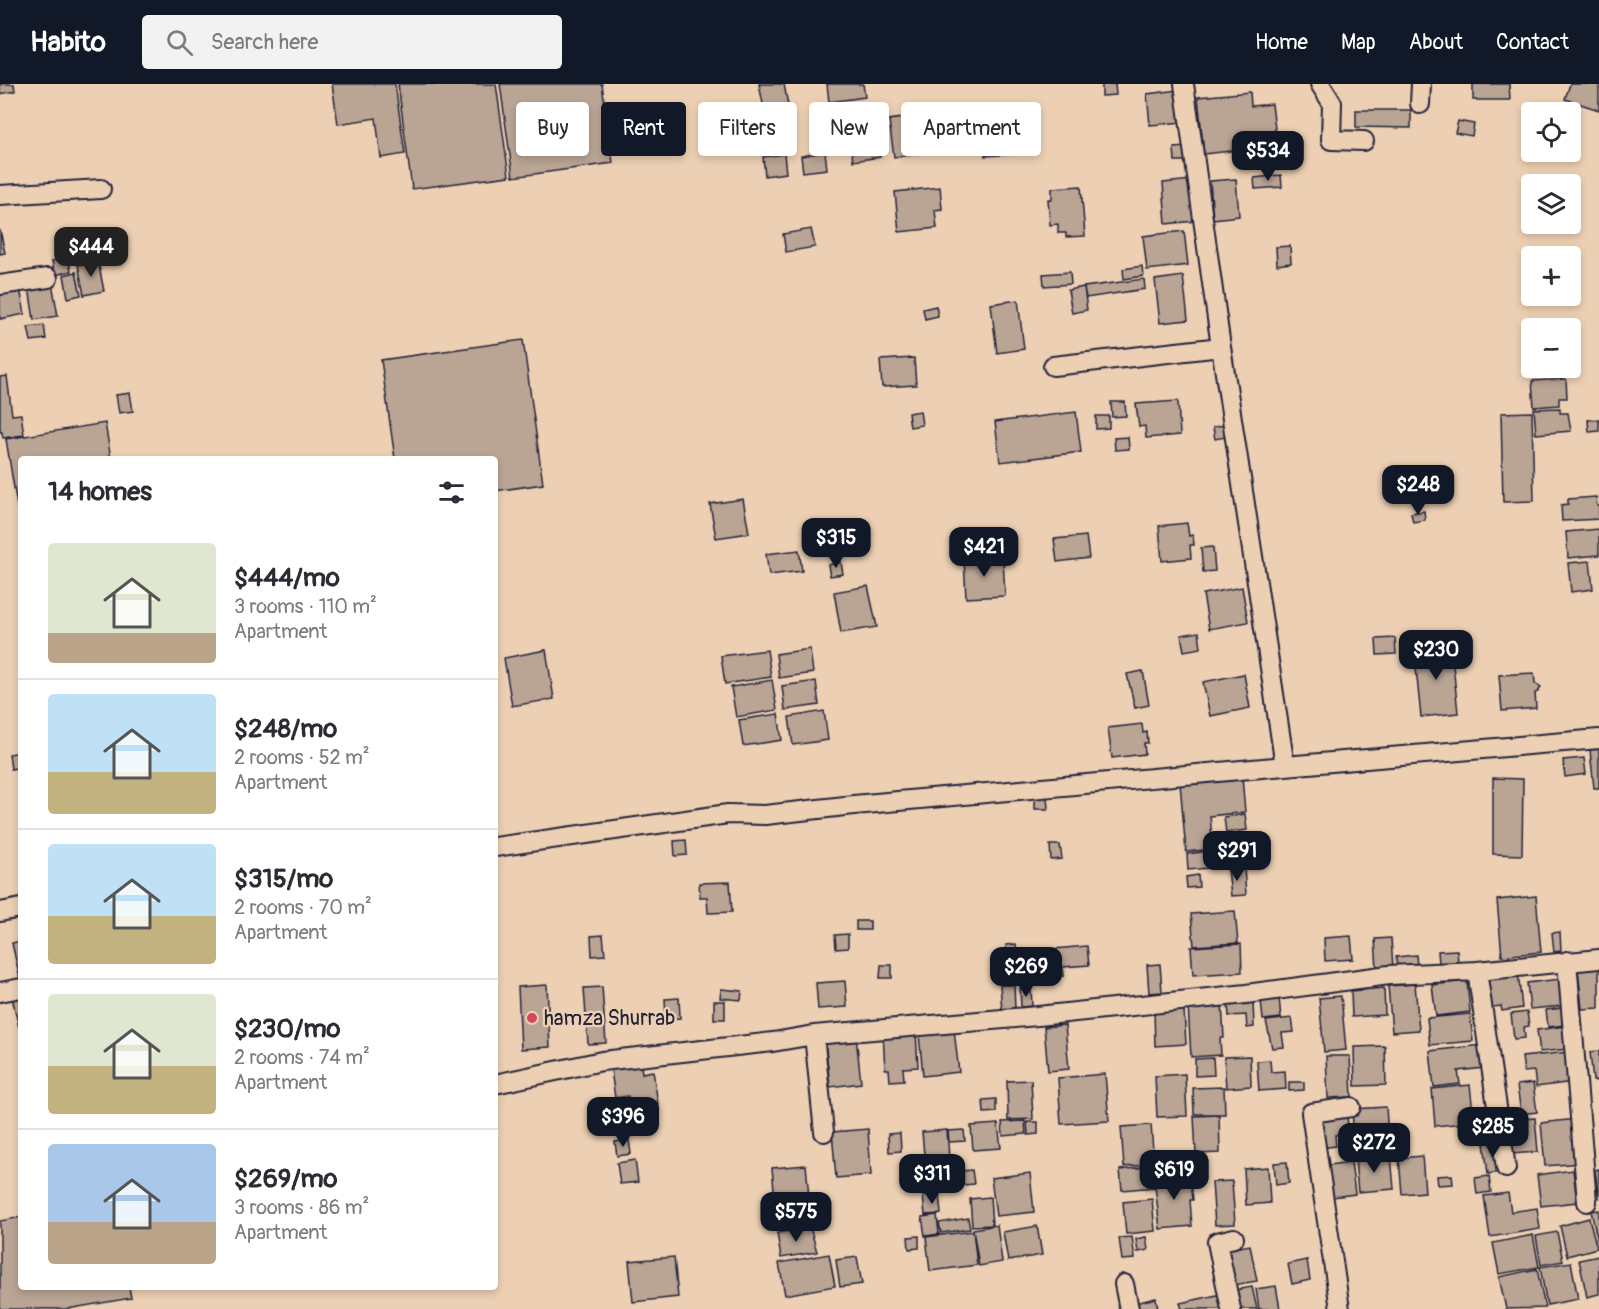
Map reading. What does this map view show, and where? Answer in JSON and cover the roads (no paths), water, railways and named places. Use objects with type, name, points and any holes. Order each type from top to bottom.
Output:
[{"type":"street","points":[[1184,84],[1221,347],[1285,766]]},
{"type":"street","points":[[1320,84],[1332,103],[1331,140],[1364,141]]},
{"type":"street","points":[[1420,104],[1421,84]]},
{"type":"street","points":[[0,195],[101,189]]},
{"type":"street","points":[[0,285],[48,278]]},
{"type":"street","points":[[1053,366],[1221,347]]},
{"type":"street","points":[[498,847],[726,814],[765,815],[854,805],[1599,739]]},
{"type":"street","points":[[0,912],[18,909]]},
{"type":"street","points":[[498,1083],[602,1061],[773,1042],[814,1035],[1038,1016],[1246,994],[1389,975],[1478,971],[1599,959]]},
{"type":"street","points":[[1567,961],[1587,1202]]},
{"type":"street","points":[[1478,971],[1506,1168]]},
{"type":"street","points":[[0,992],[18,989]]},
{"type":"street","points":[[814,1035],[824,1132]]},
{"type":"street","points":[[1340,1309],[1311,1113],[1351,1107]]},
{"type":"street","points":[[1231,1309],[1217,1242],[1234,1238]]},
{"type":"street","points":[[1124,1284],[1129,1309]]},
{"type":"place","name":"hamza Shurrab","points":[[532,1018]]}]
